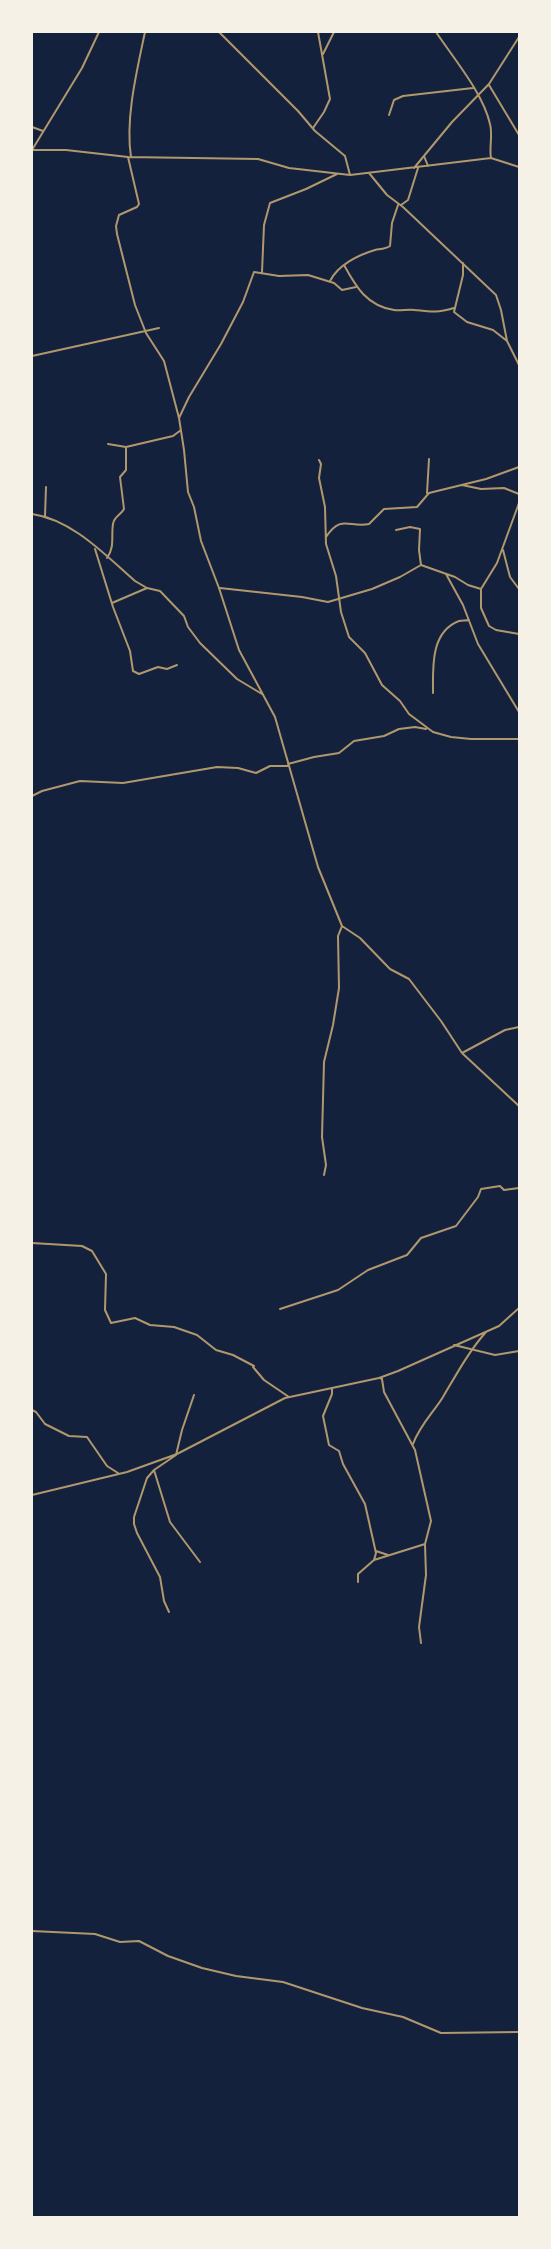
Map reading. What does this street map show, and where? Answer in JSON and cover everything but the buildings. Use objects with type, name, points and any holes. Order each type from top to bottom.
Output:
[{"type":"street","points":[[32,150],[82,68],[99,32]]},
{"type":"street","points":[[131,158],[129,143],[130,126],[144,32]]},
{"type":"street","points":[[219,32],[313,128],[345,156],[350,175]]},
{"type":"street","points":[[313,128],[328,105],[330,99],[318,32]]},
{"type":"street","points":[[323,55],[334,32]]},
{"type":"street","points":[[436,32],[473,88],[491,126],[491,158]]},
{"type":"street","points":[[414,168],[476,95],[489,84],[519,37]]},
{"type":"street","points":[[489,84],[519,135]]},
{"type":"street","points":[[389,115],[394,100],[403,96],[473,88]]},
{"type":"street","points":[[32,127],[43,131]]},
{"type":"street","points":[[32,150],[66,150],[131,158],[258,159],[289,168],[350,175],[491,158],[519,167]]},
{"type":"street","points":[[424,155],[424,160],[428,166]]},
{"type":"street","points":[[128,157],[139,204],[137,207],[119,215],[116,226],[131,289],[145,331],[164,361],[181,430],[188,492],[194,507],[205,554],[220,588],[239,650],[275,717],[318,867],[342,926],[360,938],[390,968],[409,980],[441,1021],[462,1053],[518,1106]]},
{"type":"street","points":[[330,281],[334,274],[344,265],[365,254],[390,246],[392,223],[400,205],[408,200],[418,168]]},
{"type":"street","points":[[262,273],[264,225],[270,202],[277,198],[306,189],[338,173]]},
{"type":"street","points":[[369,173],[400,205],[496,295],[501,310],[507,341],[519,365]]},
{"type":"street","points":[[463,263],[463,275],[454,308],[455,313],[464,320],[496,331],[507,341]]},
{"type":"street","points":[[344,265],[356,287],[371,302],[387,309],[439,313],[454,308]]},
{"type":"street","points":[[178,418],[188,397],[221,344],[243,302],[254,273],[279,276],[308,275],[330,281],[342,290],[356,287]]},
{"type":"street","points":[[32,356],[158,328]]},
{"type":"street","points":[[108,444],[126,447],[173,436],[181,430]]},
{"type":"street","points":[[107,558],[112,550],[113,524],[115,518],[124,509],[120,477],[126,470],[126,447]]},
{"type":"street","points":[[326,537],[333,528],[344,522],[367,524],[384,510],[419,506],[427,494],[429,482],[429,459]]},
{"type":"street","points":[[319,460],[321,464],[319,478],[325,506],[327,549],[336,576],[338,601],[349,636],[365,653],[382,686],[400,701],[408,714],[428,730]]},
{"type":"street","points":[[427,494],[486,479],[519,467]]},
{"type":"street","points":[[462,485],[481,489],[504,488],[519,494]]},
{"type":"street","points":[[45,516],[46,487]]},
{"type":"street","points":[[519,502],[503,550],[481,589],[482,608],[489,626],[496,630],[519,634]]},
{"type":"street","points":[[32,514],[45,516],[68,527],[135,582],[147,588],[160,591],[184,616],[188,627],[200,643],[228,671],[247,686],[263,694]]},
{"type":"street","points":[[396,530],[407,527],[420,529],[419,550],[421,564]]},
{"type":"street","points":[[95,548],[112,603],[130,651],[134,672],[139,674],[158,667],[167,669],[177,665]]},
{"type":"street","points":[[503,550],[510,577],[519,589]]},
{"type":"street","points":[[220,588],[302,597],[328,602],[338,601],[400,578],[421,564]]},
{"type":"street","points":[[421,564],[455,577],[468,586],[481,589]]},
{"type":"street","points":[[446,574],[469,620],[478,644],[519,712]]},
{"type":"street","points":[[112,603],[147,588]]},
{"type":"street","points":[[433,693],[434,657],[436,647],[451,627],[460,621],[469,620]]},
{"type":"street","points":[[32,796],[42,791],[80,781],[123,783],[217,768],[238,768],[256,773],[270,766],[288,765],[314,756],[339,753],[354,741],[384,736],[399,729],[415,727],[451,737],[519,739]]},
{"type":"street","points":[[324,1175],[326,1166],[322,1137],[324,1062],[339,988],[338,936],[342,926]]},
{"type":"street","points":[[462,1053],[505,1030],[519,1027]]},
{"type":"street","points":[[280,1309],[338,1290],[368,1270],[407,1255],[420,1239],[456,1226],[478,1197],[481,1189],[494,1186],[500,1186],[504,1190],[519,1188]]},
{"type":"street","points":[[32,1243],[82,1246],[92,1251],[106,1274],[106,1310],[111,1323],[135,1318],[150,1325],[174,1327],[197,1335],[216,1350],[233,1355],[254,1366],[264,1380],[289,1397]]},
{"type":"street","points":[[32,1495],[120,1474],[177,1454],[289,1397],[380,1378],[502,1324],[519,1308]]},
{"type":"street","points":[[413,1444],[422,1425],[443,1397],[456,1373],[473,1350],[476,1343],[487,1331]]},
{"type":"street","points":[[453,1345],[499,1355],[519,1351]]},
{"type":"street","points":[[380,1378],[382,1379],[382,1386],[413,1444],[431,1521],[425,1544],[426,1575],[419,1627],[421,1643]]},
{"type":"street","points":[[332,1388],[332,1394],[323,1416],[329,1445],[339,1452],[346,1469],[365,1504],[376,1551],[374,1560]]},
{"type":"street","points":[[170,1612],[164,1601],[160,1577],[137,1533],[134,1524],[134,1517],[147,1478],[154,1470],[177,1454],[182,1430],[194,1395]]},
{"type":"street","points":[[32,1410],[36,1412],[45,1424],[69,1436],[87,1436],[108,1466],[120,1474]]},
{"type":"street","points":[[154,1470],[170,1522],[200,1562]]},
{"type":"street","points":[[358,1582],[358,1574],[374,1560],[425,1544]]},
{"type":"street","points":[[376,1551],[388,1555]]},
{"type":"street","points":[[32,1931],[95,1934],[120,1942],[139,1941],[168,1956],[202,1968],[236,1976],[283,1982],[362,2008],[402,2017],[440,2033],[519,2032]]}]
